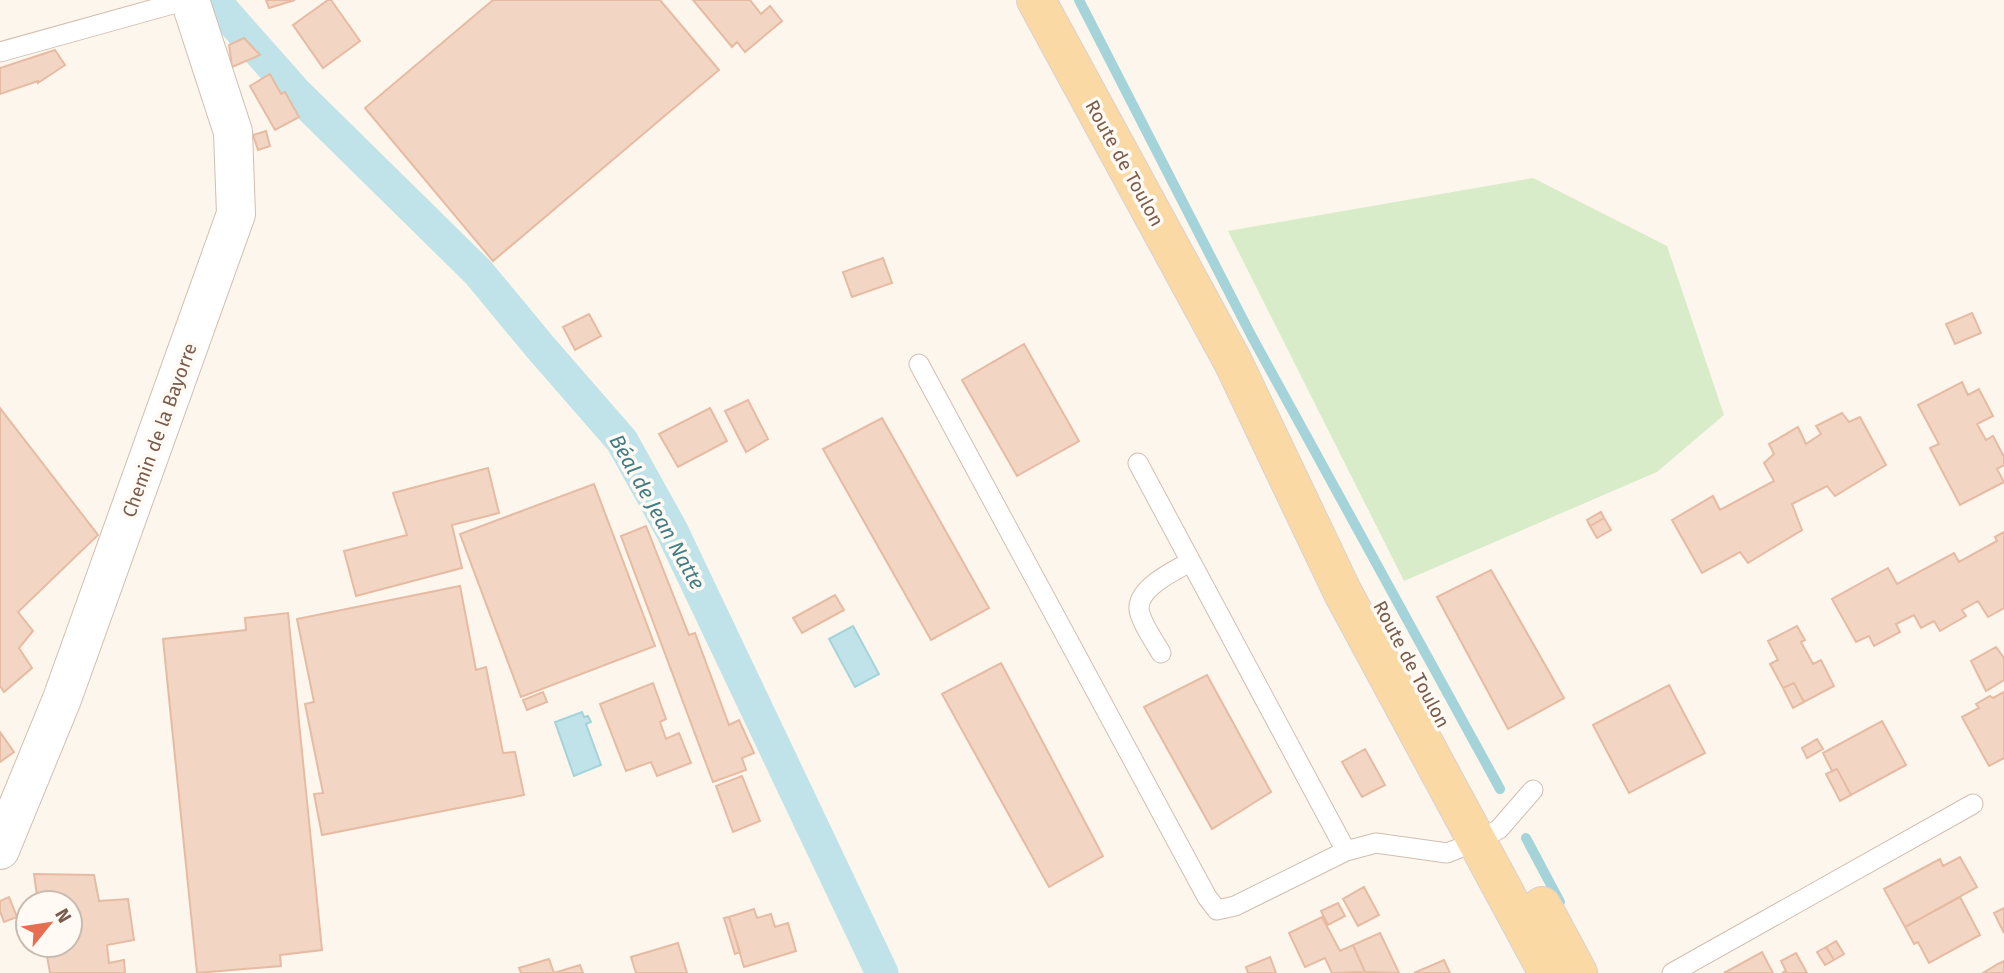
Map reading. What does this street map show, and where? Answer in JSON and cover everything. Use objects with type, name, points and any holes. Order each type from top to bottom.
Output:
[{"type":"main road","name":"Route de Toulon","points":[[1036,0],[1233,362],[1367,579],[1488,835],[1548,973]]},
{"type":"main road","name":"Route de Toulon","points":[[1488,835],[1578,973]]},
{"type":"street","name":"Chemin de la Bayorre","points":[[0,850],[62,699],[236,214],[233,132],[189,0]]},
{"type":"lane","points":[[0,52],[189,0]]},
{"type":"lane","points":[[919,364],[1207,897],[1217,910],[1236,906],[1346,851],[1376,843],[1447,853],[1488,835],[1533,790]]},
{"type":"lane","points":[[1138,463],[1346,851]]},
{"type":"lane","points":[[1161,653],[1139,612],[1141,598],[1156,581],[1191,562]]},
{"type":"lane","points":[[1672,973],[1973,804]]},
{"type":"green space","points":[[1533,178],[1667,246],[1724,415],[1657,472],[1404,581],[1228,231]]},
{"type":"water","points":[[853,626],[879,674],[855,687],[829,639]]},
{"type":"water","points":[[582,712],[591,722],[586,724],[601,765],[574,776],[555,722]]},
{"type":"building","points":[[266,0],[295,0],[269,8]]},
{"type":"building","points":[[331,0],[360,41],[323,68],[293,25]]},
{"type":"building","points":[[493,0],[660,0],[719,70],[493,261],[365,108]]},
{"type":"building","points":[[693,0],[750,0],[761,14],[770,6],[782,21],[745,52],[737,42],[732,47]]},
{"type":"building","points":[[244,38],[260,55],[232,67],[229,45]]},
{"type":"building","points":[[55,50],[65,65],[38,83],[0,94],[0,68]]},
{"type":"building","points":[[270,74],[281,94],[285,92],[299,117],[275,130],[250,86]]},
{"type":"building","points":[[266,131],[270,146],[258,150],[253,135]]},
{"type":"building","points":[[883,258],[892,283],[852,297],[843,272]]},
{"type":"building","points":[[1972,313],[1981,333],[1955,344],[1946,324]]},
{"type":"building","points":[[589,314],[601,336],[575,350],[563,327]]},
{"type":"building","points":[[1024,344],[1079,441],[1017,476],[962,380]]},
{"type":"building","points":[[1962,382],[1968,395],[1979,389],[1993,416],[1977,424],[1986,440],[1993,436],[2004,457],[2004,465],[1997,469],[2004,482],[1960,505],[1930,448],[1939,444],[1918,405]]},
{"type":"building","points":[[748,400],[768,439],[746,452],[725,411]]},
{"type":"building","points":[[0,408],[98,535],[18,612],[33,631],[19,648],[32,668],[4,692],[0,686]]},
{"type":"building","points":[[710,408],[727,441],[678,467],[659,434]]},
{"type":"building","points":[[1842,413],[1849,422],[1860,417],[1886,465],[1835,496],[1827,486],[1792,504],[1802,530],[1748,563],[1740,552],[1702,573],[1672,520],[1713,496],[1720,510],[1774,481],[1764,463],[1774,454],[1769,444],[1798,427],[1806,444],[1821,434],[1816,426]]},
{"type":"building","points":[[882,418],[989,608],[931,640],[823,449]]},
{"type":"building","points":[[488,468],[499,513],[452,525],[462,568],[356,596],[344,551],[407,535],[393,493]]},
{"type":"building","points":[[594,484],[655,646],[521,697],[460,534]]},
{"type":"building","points":[[1601,512],[1604,518],[1590,526],[1587,520]]},
{"type":"building","points":[[1604,518],[1611,530],[1597,538],[1590,526]]},
{"type":"building","points":[[646,526],[689,635],[695,633],[729,725],[739,720],[754,753],[742,758],[746,770],[713,782],[621,536]]},
{"type":"building","points":[[2004,532],[2004,608],[1988,617],[1978,601],[1962,610],[1966,616],[1940,631],[1934,621],[1921,628],[1914,615],[1896,624],[1900,632],[1874,646],[1869,636],[1856,642],[1832,599],[1888,568],[1897,584],[1954,553],[1959,562],[1997,541],[1995,537]]},
{"type":"building","points":[[1491,570],[1564,698],[1508,729],[1437,597]]},
{"type":"building","points":[[460,586],[476,670],[486,667],[503,753],[515,752],[524,795],[322,835],[314,794],[323,793],[305,704],[314,702],[297,619]]},
{"type":"building","points":[[835,595],[844,610],[802,633],[793,618]]},
{"type":"building","points":[[288,613],[322,950],[280,955],[281,966],[197,973],[163,639],[246,630],[245,618]]},
{"type":"building","points":[[1797,626],[1805,640],[1801,642],[1813,664],[1821,660],[1834,686],[1804,702],[1794,683],[1783,688],[1770,664],[1778,660],[1768,641]]},
{"type":"building","points":[[1996,647],[2004,658],[2004,680],[1986,691],[1971,661]]},
{"type":"building","points":[[1001,663],[1103,856],[1049,887],[942,694]]},
{"type":"building","points":[[1207,675],[1271,792],[1212,829],[1144,707]]},
{"type":"building","points":[[653,683],[666,719],[660,722],[666,739],[679,733],[691,763],[657,776],[651,762],[626,771],[600,704]]},
{"type":"building","points":[[1794,683],[1804,702],[1793,708],[1783,688]]},
{"type":"building","points":[[1669,685],[1705,753],[1629,793],[1593,725]]},
{"type":"building","points":[[543,692],[547,702],[527,710],[523,700]]},
{"type":"building","points":[[2004,692],[2004,758],[1989,766],[1962,717],[1979,708],[1976,704]]},
{"type":"building","points":[[1882,721],[1906,765],[1851,795],[1837,769],[1832,771],[1823,753]]},
{"type":"building","points":[[0,732],[14,752],[0,762]]},
{"type":"building","points":[[1817,739],[1823,749],[1807,758],[1802,748]]},
{"type":"building","points":[[1365,749],[1385,785],[1362,797],[1342,762]]},
{"type":"building","points":[[1837,769],[1851,795],[1840,801],[1826,774]]},
{"type":"building","points":[[742,776],[760,821],[733,832],[716,786]]},
{"type":"building","points":[[1960,857],[1977,887],[1905,927],[1884,889],[1940,859],[1943,866]]},
{"type":"building","points":[[34,874],[94,875],[99,901],[128,899],[134,940],[107,945],[109,963],[124,960],[125,973],[50,973],[48,959],[84,959],[84,889],[36,889]]},
{"type":"building","points":[[1364,887],[1379,915],[1358,926],[1343,899]]},
{"type":"building","points":[[9,897],[14,918],[4,922],[0,901]]},
{"type":"building","points":[[1960,897],[1980,935],[1929,963],[1918,942],[1914,944],[1905,927]]},
{"type":"building","points":[[1338,903],[1345,916],[1328,925],[1321,911]]},
{"type":"building","points":[[2004,908],[2004,933],[1994,913]]},
{"type":"building","points":[[754,909],[757,918],[771,914],[775,927],[788,923],[796,951],[744,967],[729,917]]},
{"type":"building","points":[[729,917],[740,952],[735,954],[724,918]]},
{"type":"building","points":[[1322,917],[1340,951],[1353,945],[1365,972],[1332,973],[1325,958],[1305,967],[1289,933]]},
{"type":"building","points":[[1380,933],[1399,973],[1365,972],[1353,945]]},
{"type":"building","points":[[1836,941],[1844,954],[1834,960],[1826,947]]},
{"type":"building","points":[[678,943],[687,973],[636,973],[631,957]]},
{"type":"building","points":[[1826,947],[1834,960],[1825,965],[1817,952]]},
{"type":"building","points":[[1762,952],[1773,973],[1724,973]]},
{"type":"building","points":[[1796,953],[1807,973],[1782,973],[1786,971],[1781,961]]},
{"type":"building","points":[[1270,957],[1276,973],[1248,973],[1246,967]]},
{"type":"building","points":[[549,959],[554,973],[521,973],[519,968]]},
{"type":"building","points":[[1444,960],[1450,973],[1414,973]]},
{"type":"building","points":[[2004,961],[2004,973],[1983,973],[1998,964]]},
{"type":"building","points":[[580,965],[583,973],[554,973]]},
{"type":"waterway","name":"Béal de Jean Natte","points":[[211,0],[295,92],[478,272],[622,441],[672,531],[882,973]]},
{"type":"waterway","points":[[1079,0],[1251,335],[1500,789]]},
{"type":"waterway","points":[[1526,838],[1560,902]]}]
